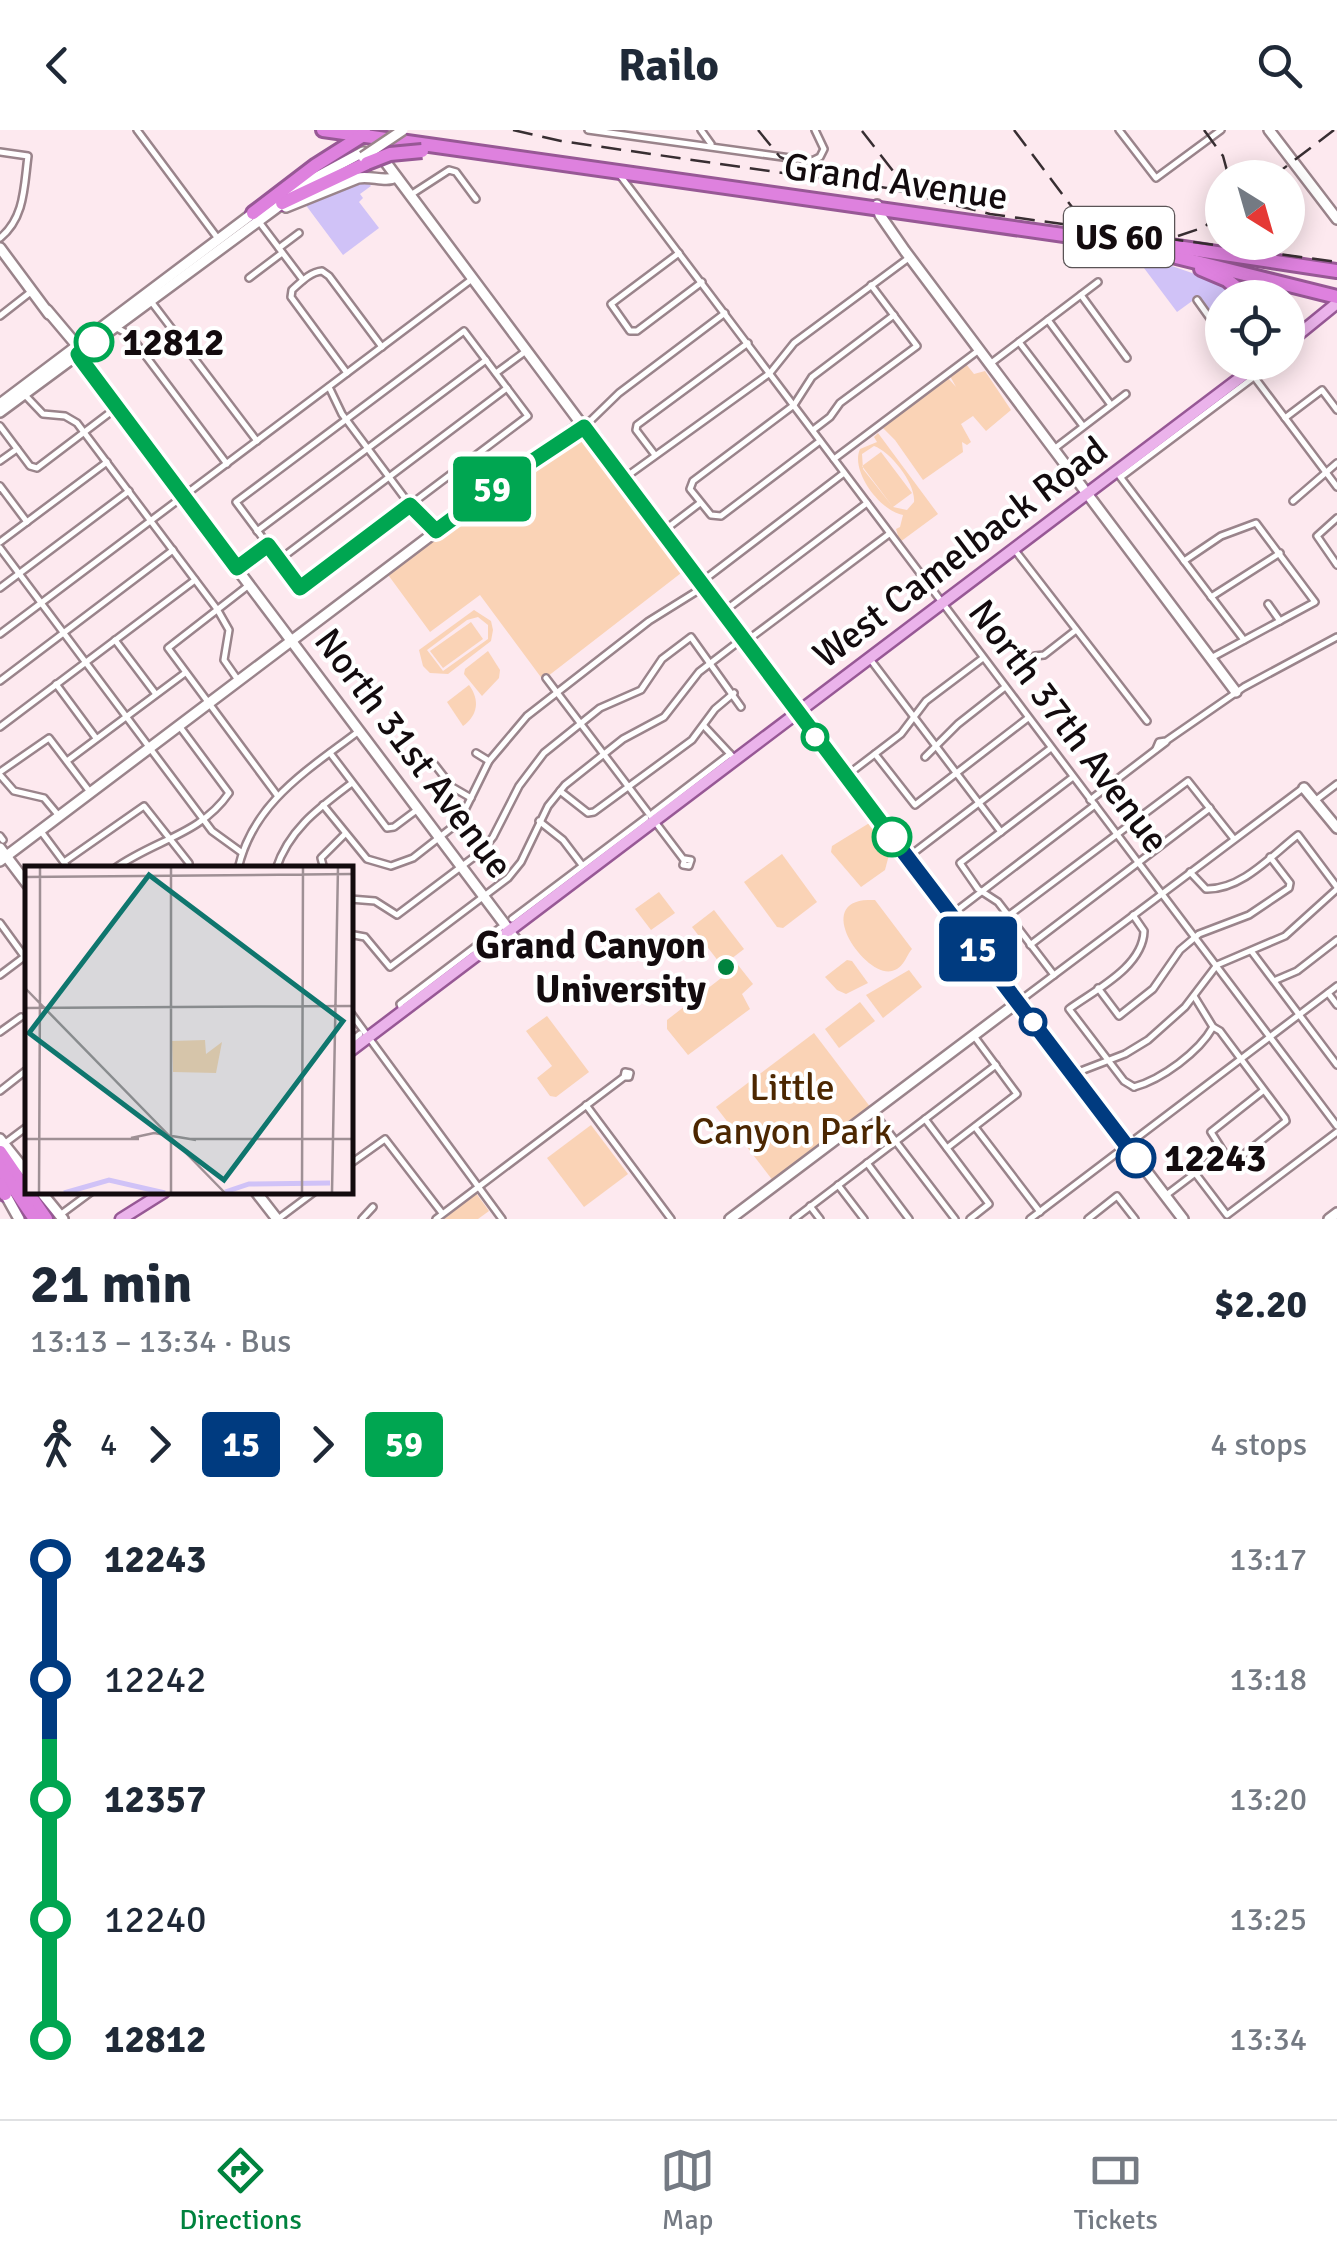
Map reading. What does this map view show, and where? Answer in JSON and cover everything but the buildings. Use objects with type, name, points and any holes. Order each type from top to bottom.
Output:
[{"type":"highway","name":"Grand Avenue","points":[[323,130],[397,133],[502,156],[526,156]]},
{"type":"highway","points":[[386,162],[385,147],[397,133]]},
{"type":"highway","points":[[255,216],[358,134]]},
{"type":"highway","name":"Grand Avenue","points":[[440,143],[1148,245],[1337,299]]},
{"type":"highway","points":[[282,202],[364,157],[422,151],[502,156]]},
{"type":"highway","points":[[1148,245],[1336,271]]},
{"type":"highway","points":[[1148,245],[1224,280]]},
{"type":"highway","points":[[1,1152],[25,1172]]},
{"type":"highway","points":[[1,1152],[25,1186]]},
{"type":"highway","points":[[30,1194],[47,1218]]},
{"type":"main road","points":[[1305,330],[1322,318],[1337,299]]},
{"type":"main road","name":"West Camelback Road","points":[[352,1049],[650,818],[1086,493],[1199,414],[1238,380]]},
{"type":"main road","points":[[121,1219],[137,1214],[149,1197],[158,1194]]},
{"type":"street","points":[[138,130],[221,242]]},
{"type":"street","points":[[588,130],[812,161],[820,157],[824,144],[815,130]]},
{"type":"street","points":[[701,130],[713,146]]},
{"type":"street","points":[[1119,130],[1156,178],[1221,130]]},
{"type":"street","points":[[1269,130],[1337,219]]},
{"type":"street","points":[[0,415],[255,216],[364,157],[397,133]]},
{"type":"street","points":[[358,134],[386,162],[578,427],[625,478]]},
{"type":"street","points":[[0,152],[28,156],[21,208],[0,238]]},
{"type":"street","name":"North 37th Avenue","points":[[619,169],[1337,1129]]},
{"type":"street","points":[[410,196],[451,170],[476,199]]},
{"type":"street","points":[[255,216],[358,178],[396,177]]},
{"type":"street","points":[[255,216],[282,202]]},
{"type":"street","points":[[877,206],[910,256],[1236,692]]},
{"type":"street","points":[[255,216],[303,280]]},
{"type":"street","points":[[249,278],[299,232]]},
{"type":"street","name":"North 31st Avenue","points":[[0,248],[74,342],[75,354],[484,896],[523,946],[531,948]]},
{"type":"street","points":[[679,252],[611,304],[633,332],[702,282]]},
{"type":"street","points":[[625,478],[770,373],[790,347],[910,256]]},
{"type":"street","points":[[347,373],[291,297],[292,290],[303,280],[315,272],[329,276],[382,347]]},
{"type":"street","points":[[0,634],[472,279]]},
{"type":"street","points":[[990,364],[1098,282]]},
{"type":"street","points":[[813,430],[840,403],[917,346],[871,285]]},
{"type":"street","points":[[0,316],[32,292]]},
{"type":"street","points":[[1080,295],[1127,358]]},
{"type":"street","points":[[148,296],[256,441]]},
{"type":"street","points":[[1197,300],[1205,311]]},
{"type":"street","points":[[25,880],[2,848],[59,816],[725,313]]},
{"type":"street","points":[[820,441],[715,517],[690,489],[693,481],[794,405],[812,377],[894,316]]},
{"type":"street","points":[[1048,320],[1112,405]]},
{"type":"street","points":[[112,324],[130,334],[227,464]]},
{"type":"street","points":[[464,330],[486,360],[528,416],[300,588],[236,502],[464,330]]},
{"type":"street","points":[[1020,342],[1083,426]]},
{"type":"street","points":[[655,455],[635,428],[748,343]]},
{"type":"street","points":[[834,459],[980,349]]},
{"type":"street","points":[[496,374],[526,351]]},
{"type":"street","points":[[0,404],[75,354]]},
{"type":"street","points":[[257,531],[486,360]]},
{"type":"street","points":[[1256,380],[1337,487]]},
{"type":"street","points":[[329,387],[346,420],[410,505],[436,531]]},
{"type":"street","points":[[279,560],[507,388]]},
{"type":"street","points":[[1285,418],[1322,390],[1337,410]]},
{"type":"street","points":[[1054,449],[1126,394]]},
{"type":"street","points":[[26,395],[43,414],[71,417],[85,432],[217,609],[229,630],[224,660],[238,680]]},
{"type":"street","points":[[0,426],[34,468],[116,408]]},
{"type":"street","points":[[597,434],[662,532],[727,609],[746,640],[760,652]]},
{"type":"street","points":[[0,461],[17,449]]},
{"type":"street","points":[[107,462],[0,545],[204,822],[222,841],[242,852]]},
{"type":"street","points":[[1293,501],[1337,463]]},
{"type":"street","points":[[323,805],[363,856],[386,866],[406,862],[441,838],[462,817],[489,761],[519,724],[844,473]]},
{"type":"street","points":[[1118,474],[1244,640]]},
{"type":"street","points":[[0,486],[27,522]]},
{"type":"street","points":[[0,588],[129,491]]},
{"type":"street","points":[[662,532],[700,503]]},
{"type":"street","points":[[727,609],[866,503]]},
{"type":"street","points":[[1337,518],[1317,536],[1337,564]]},
{"type":"street","points":[[1184,561],[1222,536],[1256,523],[1314,602],[1211,658]]},
{"type":"street","points":[[352,937],[365,938],[390,968],[526,860],[540,821],[560,792],[630,735],[664,717],[688,684],[711,662],[889,534]]},
{"type":"street","points":[[237,568],[268,545]]},
{"type":"street","points":[[1014,549],[1147,720]]},
{"type":"street","points":[[0,681],[173,550]]},
{"type":"street","points":[[1211,597],[1280,553]]},
{"type":"street","points":[[0,727],[195,580]]},
{"type":"street","points":[[702,580],[797,712],[1183,1219]]},
{"type":"street","points":[[249,584],[169,646],[277,795]]},
{"type":"street","points":[[1268,604],[1280,621]]},
{"type":"street","points":[[1035,656],[1044,654],[1076,630]]},
{"type":"street","points":[[352,899],[375,901],[398,915],[463,867],[493,837],[528,772],[580,723],[612,701],[641,690],[662,659],[691,637],[741,706]]},
{"type":"street","points":[[951,914],[1160,742],[1236,692],[1337,637]]},
{"type":"street","points":[[115,640],[156,694]]},
{"type":"street","points":[[612,649],[618,658]]},
{"type":"street","points":[[869,658],[1002,832]]},
{"type":"street","points":[[846,777],[901,734],[926,702],[983,658]]},
{"type":"street","points":[[67,761],[185,673]]},
{"type":"street","points":[[546,678],[684,860]]},
{"type":"street","points":[[56,684],[96,739]]},
{"type":"street","points":[[925,757],[1005,688]]},
{"type":"street","points":[[560,792],[591,814],[687,744],[715,709],[734,693]]},
{"type":"street","points":[[876,754],[915,805],[1028,718]]},
{"type":"street","points":[[119,866],[146,848],[204,822],[229,793],[179,725]]},
{"type":"street","points":[[704,726],[733,757]]},
{"type":"street","points":[[239,866],[254,825],[277,795],[359,731]]},
{"type":"street","points":[[59,816],[44,798],[18,793],[0,774],[48,738],[90,792]]},
{"type":"street","points":[[908,857],[1052,748]]},
{"type":"street","points":[[330,753],[388,828],[419,808]]},
{"type":"street","points":[[476,753],[489,761]]},
{"type":"street","points":[[435,766],[452,786],[471,798]]},
{"type":"street","points":[[1054,975],[995,900],[981,892],[960,864],[1074,777]]},
{"type":"street","points":[[1008,916],[1188,780],[1234,839]]},
{"type":"street","points":[[277,866],[294,832],[352,783]]},
{"type":"street","points":[[1316,800],[1337,784]]},
{"type":"street","points":[[731,1219],[873,1106],[1304,788],[1337,828]]},
{"type":"street","points":[[64,862],[144,806],[189,866]]},
{"type":"street","points":[[1030,945],[1210,808]]},
{"type":"street","points":[[540,821],[563,840],[585,869]]},
{"type":"street","points":[[40,830],[67,866]]},
{"type":"street","points":[[323,866],[321,858],[344,834]]},
{"type":"street","points":[[1073,1074],[1148,1040],[1194,996],[1217,965],[1296,929],[1337,888],[1298,835],[1239,880],[1217,889],[1206,890],[1190,872]]},
{"type":"street","points":[[1098,988],[1119,1016],[1153,989],[1180,950],[1195,936],[1249,915],[1291,886],[1270,857]]},
{"type":"street","points":[[1134,915],[1146,935],[1143,944],[1130,962],[1069,1008],[1134,1090],[1174,1064],[1213,1027]]},
{"type":"street","points":[[0,924],[25,954]]},
{"type":"street","points":[[1276,980],[1297,970],[1337,940]]},
{"type":"street","points":[[1252,952],[1337,1065]]},
{"type":"street","points":[[0,975],[25,956]]},
{"type":"street","points":[[1030,1219],[1337,986]]},
{"type":"street","points":[[1328,993],[1337,1006]]},
{"type":"street","points":[[1194,996],[1213,1027],[1241,1059],[1264,1090],[1286,1121],[1238,1159],[1228,1159],[1211,1135],[1213,1129],[1264,1090]]},
{"type":"street","points":[[352,1015],[502,1219]]},
{"type":"street","points":[[0,1032],[20,1016]]},
{"type":"street","points":[[947,1148],[1018,1094],[969,1035]]},
{"type":"street","name":"West Camelback Road","points":[[352,1041],[364,1036]]},
{"type":"street","points":[[794,1219],[996,1065]]},
{"type":"street","points":[[0,1091],[25,1072]]},
{"type":"street","points":[[352,1163],[384,1139],[440,1217],[624,1076]]},
{"type":"street","points":[[586,1106],[671,1219]]},
{"type":"street","points":[[873,1106],[955,1219]]},
{"type":"street","points":[[925,1119],[989,1204],[970,1219]]},
{"type":"street","points":[[975,1127],[1040,1212]]},
{"type":"street","points":[[1,1152],[25,1129]]},
{"type":"street","points":[[1195,1174],[1226,1215],[1337,1129]]},
{"type":"street","points":[[1165,1196],[1223,1152]]},
{"type":"street","points":[[867,1163],[909,1219]]},
{"type":"street","points":[[838,1185],[864,1219]]},
{"type":"street","points":[[2,1188],[19,1219]]},
{"type":"street","points":[[47,1218],[88,1194]]},
{"type":"street","points":[[258,1194],[278,1219],[311,1194]]},
{"type":"street","points":[[1088,1219],[1118,1196],[1135,1219]]},
{"type":"street","points":[[810,1206],[820,1219]]},
{"type":"street","points":[[362,1219],[373,1207]]},
{"type":"street","points":[[1329,1219],[1337,1213]]},
{"type":"green space","points":[[966,364],[974,374],[985,371],[1011,410],[986,431],[973,416],[961,424],[971,442],[962,442],[963,452],[923,480],[882,427],[948,378],[956,387],[950,376]]},
{"type":"green space","points":[[581,433],[685,570],[543,680],[480,595],[430,632],[386,572],[517,473]]},
{"type":"green space","points":[[878,433],[938,514],[900,542],[896,529],[903,515],[877,498],[859,468],[860,449],[877,442],[874,437]],"holes":[[[874,446],[901,470],[914,495],[907,510],[893,507],[863,469],[862,454]]]},
{"type":"green space","points":[[881,452],[912,493],[893,507],[863,465]]},
{"type":"green space","points":[[474,610],[491,621],[491,641],[448,674],[430,673],[423,666],[419,650]],"holes":[[[478,617],[488,625],[488,639],[443,671],[427,650],[467,620]]]},
{"type":"green space","points":[[471,622],[483,639],[443,668],[430,651]]},
{"type":"green space","points":[[488,651],[500,670],[499,678],[482,696],[464,674]]},
{"type":"green space","points":[[469,685],[476,707],[463,726],[447,702]]},
{"type":"green space","points":[[871,822],[891,847],[885,870],[861,887],[831,852],[832,846]]},
{"type":"green space","points":[[782,854],[817,902],[783,928],[777,927],[744,882]]},
{"type":"green space","points":[[659,892],[675,913],[651,930],[635,909]]},
{"type":"green space","points":[[875,900],[912,949],[902,965],[892,971],[869,963],[849,939],[844,925],[844,913],[852,904]]},
{"type":"green space","points":[[714,910],[744,949],[722,966],[692,927]]},
{"type":"green space","points":[[847,960],[852,961],[868,983],[846,994],[825,977]]},
{"type":"green space","points":[[738,965],[753,984],[742,994],[750,1009],[688,1055],[667,1029],[667,1020]]},
{"type":"green space","points":[[909,970],[922,987],[883,1018],[866,995]]},
{"type":"green space","points":[[860,1002],[875,1021],[839,1048],[825,1029]]},
{"type":"green space","points":[[547,1016],[589,1072],[556,1097],[550,1096],[537,1078],[552,1066],[526,1031]]},
{"type":"green space","name":"Little Canyon Park","points":[[814,1033],[871,1108],[774,1182],[716,1107]]},
{"type":"green space","points":[[591,1125],[628,1174],[584,1207],[547,1158]]},
{"type":"green space","points":[[476,1193],[489,1211],[478,1219],[444,1219]]},
{"type":"shaded area","points":[[367,181],[371,186],[360,194],[363,198],[359,202],[379,228],[343,255],[305,204]]},
{"type":"shaded area","points":[[1132,252],[1212,280],[1205,280],[1205,304],[1199,296],[1177,312]]},
{"type":"railway","points":[[513,130],[561,141],[887,188],[990,214],[1337,262]]},
{"type":"railway","points":[[758,130],[780,157],[806,169]]},
{"type":"railway","points":[[1014,130],[1072,207],[1095,224]]},
{"type":"railway","points":[[1204,130],[1224,160]]},
{"type":"railway","points":[[1295,160],[1334,130]]},
{"type":"railway","points":[[862,131],[893,171],[915,190]]},
{"type":"railway","points":[[1178,236],[1205,227]]},
{"type":"bus line","name":"59","points":[[94,342],[78,354],[80,358],[237,568],[268,545],[300,588],[410,505],[436,531],[584,427],[892,837]]},
{"type":"bus line","name":"15","points":[[892,837],[1136,1158]]},
{"type":"place","name":"12812","points":[[94,342]]},
{"type":"place","name":"Grand Canyon University","points":[[726,967]]},
{"type":"place","name":"12243","points":[[1136,1158]]}]
